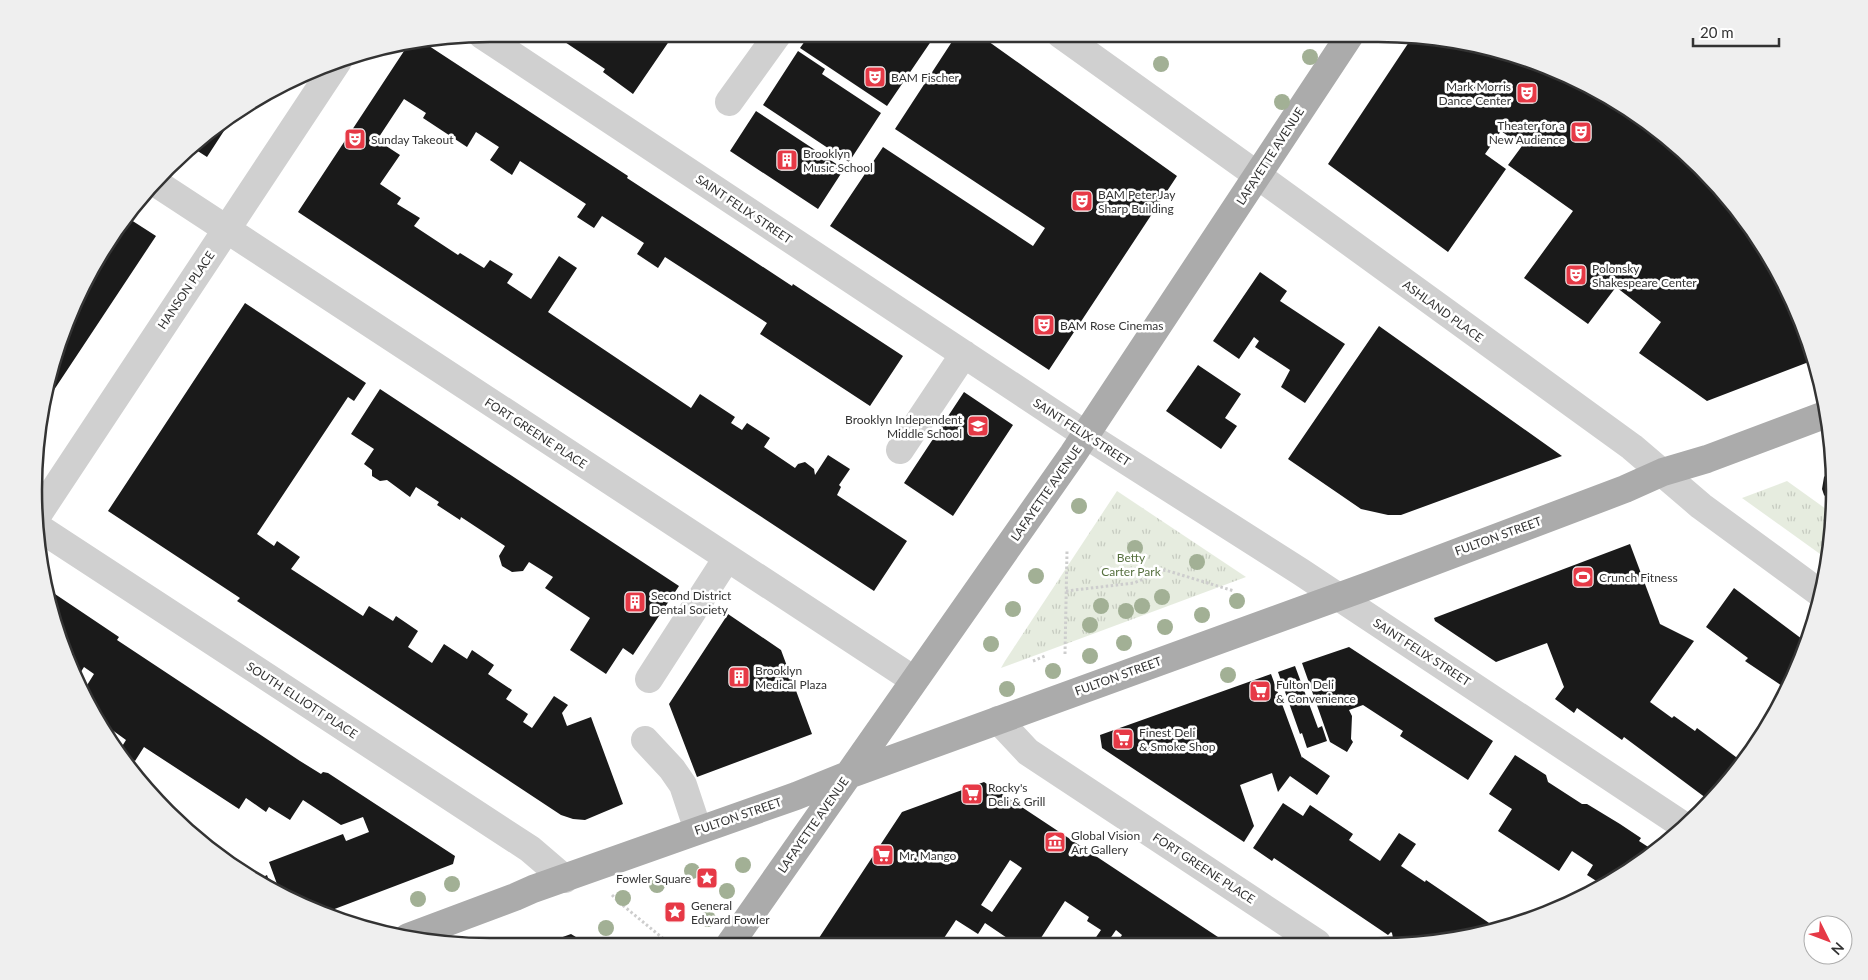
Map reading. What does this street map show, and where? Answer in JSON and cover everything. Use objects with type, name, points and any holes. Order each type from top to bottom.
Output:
[{"type":"main road","name":"LAFAYETTE AVENUE","points":[[734,938],[1086,435],[1345,42]]},
{"type":"main road","name":"FULTON STREET","points":[[421,932],[533,889],[566,879],[796,796],[848,775],[1337,596],[1625,489],[1663,472],[1707,459],[1819,417]]},
{"type":"street","name":"SAINT FELIX STREET","points":[[493,42],[1086,435],[1301,572],[1678,822]]},
{"type":"street","points":[[729,102],[772,42]]},
{"type":"street","name":"ASHLAND PLACE","points":[[1071,42],[1632,447],[1701,506],[1814,589]]},
{"type":"street","name":"HANSON PLACE","points":[[43,507],[331,72]]},
{"type":"street","name":"FORT GREENE PLACE","points":[[162,187],[914,680]]},
{"type":"street","points":[[900,450],[964,354]]},
{"type":"street","name":"SOUTH ELLIOTT PLACE","points":[[44,531],[530,849],[566,879]]},
{"type":"street","points":[[649,679],[727,558]]},
{"type":"street","name":"FORT GREENE PLACE","points":[[998,720],[1028,752],[1309,938]]},
{"type":"street","points":[[645,740],[672,769],[683,785],[698,830]]},
{"type":"path","points":[[1065,654],[1067,551]]},
{"type":"path","points":[[1066,591],[1134,583],[1165,570],[1234,591]]},
{"type":"path","points":[[1033,661],[1046,656]]},
{"type":"path","points":[[612,895],[620,904],[663,938]]},
{"type":"green space","points":[[1787,481],[1825,509],[1821,555],[1742,498]]},
{"type":"green space","name":"Betty Carter Park","points":[[1117,491],[1246,577],[1001,668],[1005,661]]},
{"type":"building","points":[[565,42],[669,42],[633,94],[603,72],[605,69]]},
{"type":"building","name":"BAM Fischer","points":[[804,42],[931,42],[887,106],[800,48]]},
{"type":"building","name":"BAM Peter Jay Sharp Building","points":[[952,42],[989,42],[1177,176],[1049,370],[830,226],[883,147],[1033,246],[1045,228],[895,129]]},
{"type":"building","points":[[1408,43],[1465,51],[1522,66],[1549,77],[1602,102],[1627,118],[1673,154],[1714,195],[1750,241],[1766,266],[1791,319],[1807,363],[1707,401],[1639,353],[1661,322],[1616,287],[1588,324],[1524,278],[1573,211],[1508,165],[1522,146],[1501,131],[1485,154],[1506,169],[1448,252],[1328,164]]},
{"type":"building","points":[[430,46],[792,286],[793,284],[903,356],[870,406],[760,334],[767,323],[665,257],[658,268],[637,254],[644,243],[602,216],[594,228],[577,217],[586,204],[520,161],[512,175],[490,160],[499,147],[476,132],[467,147],[423,118],[426,113],[404,99],[377,140],[400,155],[380,184],[401,198],[397,204],[420,218],[414,226],[458,255],[460,253],[484,268],[490,260],[513,274],[507,283],[531,299],[559,256],[577,268],[548,312],[691,408],[700,394],[735,417],[731,423],[742,430],[747,423],[770,438],[764,447],[795,468],[798,464],[805,462],[814,469],[815,475],[828,455],[850,469],[839,485],[841,487],[837,495],[907,541],[874,591],[298,212],[404,51]]},
{"type":"building","points":[[798,51],[825,69],[822,74],[881,113],[849,162],[763,105]]},
{"type":"building","name":"Brooklyn Music School","points":[[756,111],[844,169],[818,209],[730,151]]},
{"type":"building","points":[[224,130],[207,157],[198,151]]},
{"type":"building","points":[[133,221],[156,236],[54,390],[66,346],[77,319],[102,266],[118,241]]},
{"type":"building","points":[[1260,272],[1287,291],[1280,301],[1345,344],[1305,403],[1281,387],[1290,370],[1255,347],[1259,341],[1254,337],[1239,359],[1213,341]]},
{"type":"building","points":[[245,303],[366,383],[354,401],[348,397],[257,534],[274,546],[277,541],[300,557],[291,569],[363,616],[369,606],[393,621],[396,616],[418,631],[408,647],[432,663],[444,644],[467,659],[472,650],[494,665],[488,674],[512,690],[506,699],[528,714],[523,722],[532,728],[554,696],[568,705],[562,713],[567,726],[591,717],[623,804],[585,820],[561,815],[237,601],[240,598],[108,511]]},
{"type":"building","points":[[1379,326],[1562,456],[1401,515],[1388,515],[1361,509],[1288,459]]},
{"type":"building","points":[[1198,365],[1241,394],[1225,418],[1237,426],[1221,449],[1166,411]]},
{"type":"building","points":[[380,389],[679,586],[633,655],[623,648],[606,674],[570,650],[590,618],[545,588],[553,577],[529,562],[523,571],[512,572],[502,566],[499,556],[505,546],[461,517],[460,520],[437,505],[439,502],[416,487],[410,497],[387,480],[380,481],[372,476],[372,470],[364,464],[374,449],[351,434]]},
{"type":"building","points":[[964,392],[1013,425],[953,516],[904,483]]},
{"type":"building","points":[[1826,476],[1826,497],[1822,489]]},
{"type":"building","points":[[1630,544],[1660,624],[1694,641],[1650,702],[1672,718],[1674,716],[1695,731],[1697,728],[1736,757],[1703,796],[1624,737],[1622,740],[1577,708],[1574,713],[1555,699],[1564,687],[1547,643],[1496,662],[1435,621],[1434,618]]},
{"type":"building","points":[[1734,588],[1800,638],[1780,685],[1745,661],[1748,658],[1706,627]]},
{"type":"building","points":[[55,594],[119,637],[117,640],[300,761],[321,774],[323,772],[328,773],[455,856],[453,864],[334,909],[277,883],[269,862],[343,834],[346,841],[369,832],[363,817],[341,825],[303,800],[290,820],[269,807],[266,812],[246,798],[239,809],[144,747],[135,761],[123,745],[126,740],[112,730],[102,714],[87,684],[94,674],[84,667],[81,671],[66,634]]},
{"type":"building","name":"Brooklyn Medical Plaza","points":[[728,614],[781,650],[812,734],[697,777],[669,704]]},
{"type":"building","points":[[1349,647],[1493,741],[1468,780],[1400,736],[1403,731],[1363,705],[1349,710],[1352,716],[1351,739],[1353,742],[1347,752],[1330,742],[1302,663]]},
{"type":"building","points":[[1295,666],[1318,728],[1322,726],[1327,741],[1307,748],[1302,733],[1300,734],[1278,672]]},
{"type":"building","points":[[1271,674],[1302,758],[1330,776],[1317,795],[1290,776],[1278,792],[1272,773],[1240,785],[1254,826],[1244,842],[1102,748],[1100,735]]},
{"type":"building","points":[[1515,755],[1546,775],[1548,782],[1582,804],[1587,804],[1620,824],[1641,838],[1639,841],[1648,847],[1596,881],[1587,875],[1593,865],[1572,851],[1559,871],[1498,831],[1512,809],[1489,794]]},
{"type":"building","points":[[984,782],[1219,938],[1120,938],[1122,935],[1116,930],[1110,938],[1095,938],[1101,930],[1087,921],[1089,917],[1065,901],[1041,938],[1007,938],[985,923],[978,934],[956,920],[944,938],[819,938],[902,812]],"holes":[[[1010,860],[1022,868],[992,912],[981,905]]]},
{"type":"building","points":[[1283,803],[1303,816],[1310,805],[1353,834],[1349,840],[1380,861],[1399,833],[1416,844],[1401,866],[1425,882],[1426,880],[1489,923],[1436,934],[1393,937],[1391,932],[1388,935],[1274,858],[1272,861],[1253,848]]},
{"type":"building","points":[[571,934],[578,938],[560,938]]},
{"type":"place","name":"BAM Fischer","points":[[875,77]]},
{"type":"place","name":"Mark Morris Dance Center","points":[[1527,93]]},
{"type":"place","name":"Theater for a New Audience","points":[[1581,132]]},
{"type":"place","name":"Sunday Takeout","points":[[355,139]]},
{"type":"place","name":"Brooklyn Music School","points":[[787,160]]},
{"type":"place","name":"BAM Peter Jay Sharp Building","points":[[1082,201]]},
{"type":"place","name":"Polonsky Shakespeare Center","points":[[1576,275]]},
{"type":"place","name":"BAM Rose Cinemas","points":[[1044,325]]},
{"type":"place","name":"Brooklyn Independent Middle School","points":[[978,426]]},
{"type":"place","name":"Crunch Fitness","points":[[1583,577]]},
{"type":"place","name":"Second District Dental Society","points":[[635,602]]},
{"type":"place","name":"Brooklyn Medical Plaza","points":[[739,677]]},
{"type":"place","name":"Fulton Deli & Convenience","points":[[1260,691]]},
{"type":"place","name":"Finest Deli & Smoke Shop","points":[[1123,739]]},
{"type":"place","name":"Rocky's Deli & Grill","points":[[972,794]]},
{"type":"place","name":"Global Vision Art Gallery","points":[[1055,842]]},
{"type":"place","name":"Mr. Mango","points":[[883,855]]},
{"type":"place","name":"Fowler Square","points":[[707,878]]},
{"type":"place","name":"General Edward Fowler","points":[[675,912]]}]
